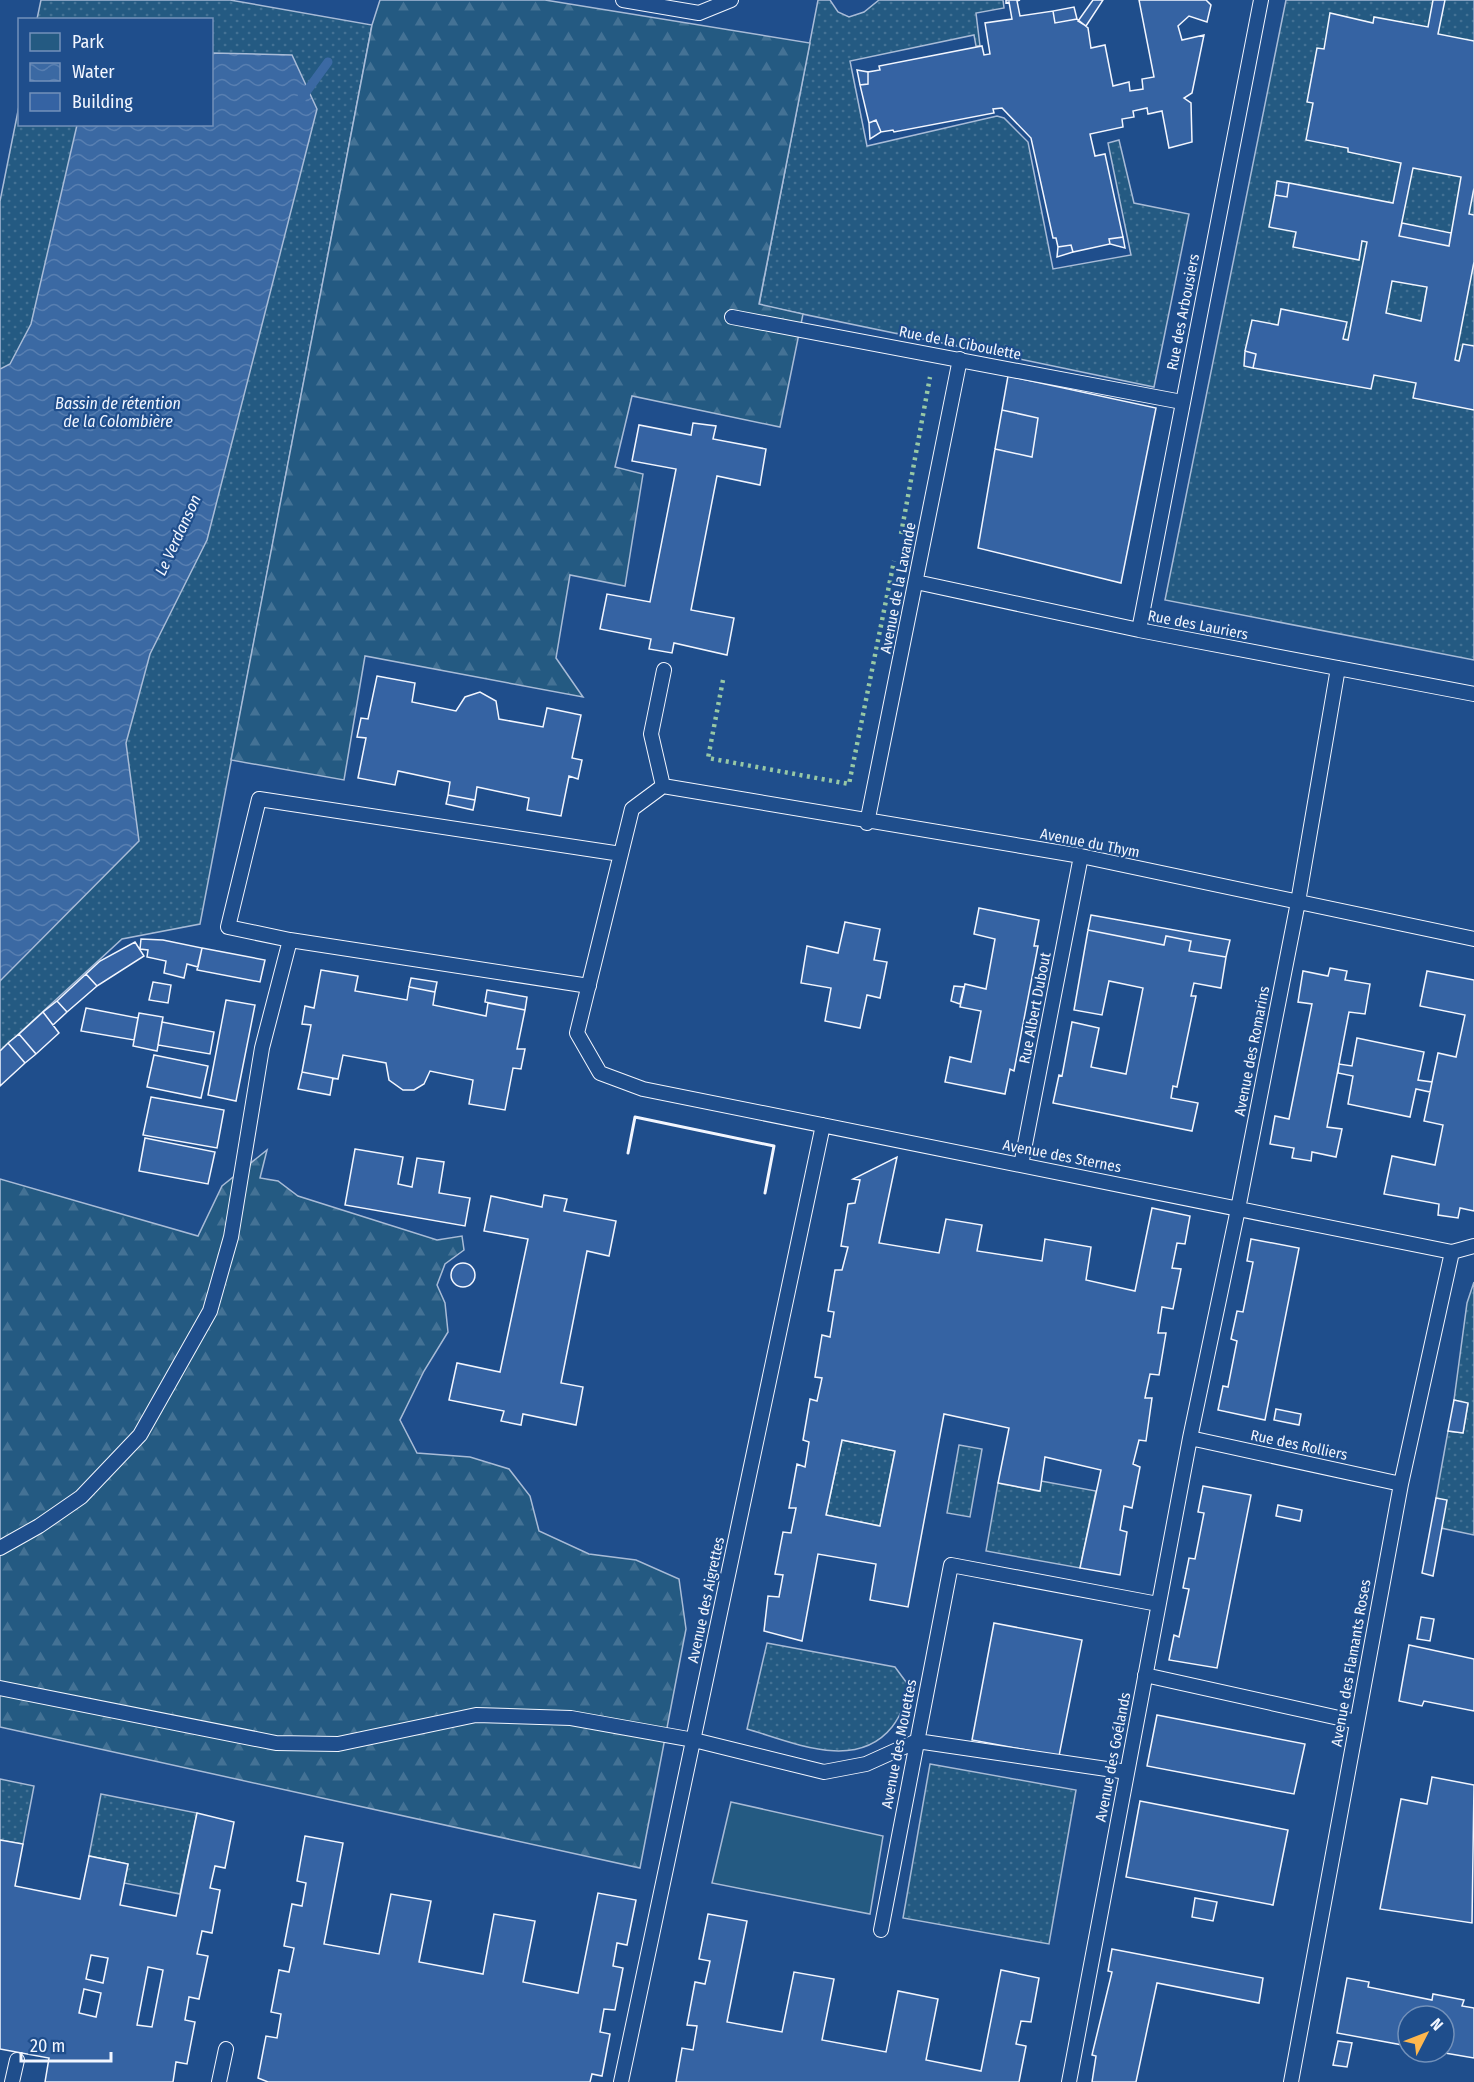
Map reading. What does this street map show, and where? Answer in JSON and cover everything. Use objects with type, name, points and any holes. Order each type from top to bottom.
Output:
[{"type":"lane","points":[[623,0],[699,14],[731,0]]},
{"type":"lane","name":"Rue des Arbousiers","points":[[1139,630],[1261,0]]},
{"type":"lane","name":"Rue de la Ciboulette","points":[[732,317],[1182,402]]},
{"type":"lane","name":"Avenue de la Lavande","points":[[867,823],[960,360]]},
{"type":"lane","name":"Rue des Lauriers","points":[[916,582],[1139,630],[1474,694]]},
{"type":"lane","name":"Avenue des Romarins","points":[[1190,1438],[1238,1209],[1298,902],[1338,668]]},
{"type":"lane","points":[[663,786],[651,734],[664,670]]},
{"type":"lane","name":"Avenue du Thym","points":[[663,786],[867,823],[1081,856],[1474,939]]},
{"type":"lane","name":"Avenue des Sternes","points":[[663,786],[632,809],[577,1033],[600,1073],[643,1089],[1452,1252],[1474,1246]]},
{"type":"lane","points":[[589,986],[290,940],[228,927],[259,799],[621,854]]},
{"type":"lane","name":"Rue Albert Dubout","points":[[1021,1165],[1081,856]]},
{"type":"lane","points":[[0,1548],[39,1526],[81,1497],[140,1435],[210,1311],[231,1237],[262,1048],[290,940]]},
{"type":"lane","name":"Avenue des Aigrettes","points":[[621,2082],[823,1125]]},
{"type":"lane","name":"Avenue des Flamants Roses","points":[[1291,2082],[1401,1484],[1452,1252]]},
{"type":"lane","name":"Rue des Rolliers","points":[[1190,1438],[1401,1484]]},
{"type":"lane","name":"Avenue des Goélands","points":[[1069,2082],[1190,1438]]},
{"type":"lane","name":"Avenue des Mouettes","points":[[880,1930],[951,1565],[1158,1604]]},
{"type":"lane","points":[[1145,1675],[1357,1722]]},
{"type":"lane","points":[[0,1688],[276,1743],[338,1744],[476,1715],[571,1718],[693,1740],[824,1772],[866,1764],[917,1741],[1127,1772]]},
{"type":"lane","points":[[219,2082],[226,2049]]},
{"type":"lane","points":[[12,2082],[17,2060]]},
{"type":"green space","name":"Bassin de rétention de la Colombière","points":[[41,0],[230,0],[372,25],[200,924],[122,939],[0,1051],[0,201],[18,111],[18,126],[213,126],[213,18],[37,18]]},
{"type":"green space","points":[[380,0],[545,0],[810,43],[759,304],[803,314],[780,427],[632,396],[615,467],[643,474],[625,586],[570,575],[556,658],[583,697],[365,656],[344,780],[231,760],[372,25]]},
{"type":"green space","points":[[818,0],[830,0],[838,12],[849,17],[864,12],[879,0],[1003,0],[1004,8],[976,13],[980,46],[976,46],[974,35],[850,61],[867,146],[997,116],[1004,118],[1028,142],[1053,269],[1131,255],[1108,143],[1119,140],[1134,203],[1189,214],[1154,387],[759,305]]},
{"type":"green space","points":[[1286,0],[1474,0],[1474,660],[1165,600]]},
{"type":"green space","points":[[267,1150],[260,1178],[278,1181],[298,1196],[437,1240],[462,1236],[464,1250],[445,1264],[437,1285],[445,1303],[448,1332],[424,1371],[400,1420],[417,1453],[470,1457],[509,1469],[530,1496],[539,1531],[589,1554],[636,1560],[679,1579],[686,1629],[640,1868],[0,1727],[0,1179],[198,1236],[222,1186]]},
{"type":"green space","points":[[1474,1282],[1474,1535],[1441,1528],[1436,1498],[1448,1431],[1463,1433],[1468,1404],[1454,1400],[1467,1303]]},
{"type":"green space","points":[[842,1440],[895,1451],[880,1526],[826,1515]]},
{"type":"green space","points":[[959,1445],[982,1449],[970,1517],[947,1513]]},
{"type":"green space","points":[[1041,1481],[1096,1491],[1080,1568],[986,1551],[998,1483],[1039,1491]]},
{"type":"green space","points":[[767,1643],[895,1667],[912,1690],[892,1727],[877,1741],[860,1748],[842,1751],[823,1750],[747,1729]]},
{"type":"green space","points":[[930,1764],[1076,1790],[1049,1944],[903,1918]]},
{"type":"green space","points":[[0,1779],[34,1786],[23,1844],[0,1840]]},
{"type":"green space","points":[[101,1794],[197,1813],[180,1894],[124,1883],[128,1864],[89,1856]]},
{"type":"green space","points":[[731,1802],[883,1836],[870,1914],[712,1883]]},
{"type":"water","name":"Bassin de rétention de la Colombière","points":[[213,53],[292,55],[317,109],[207,540],[150,654],[126,743],[139,841],[0,981],[0,369],[10,364],[31,324],[77,126],[213,126]]},
{"type":"building","points":[[1006,0],[1020,0],[1017,1],[1020,16],[1053,11],[1055,23],[1077,19],[1088,28],[1091,48],[1105,45],[1113,86],[1129,82],[1130,91],[1143,89],[1142,79],[1154,77],[1139,0],[1206,0],[1211,5],[1207,22],[1189,16],[1178,26],[1182,40],[1204,35],[1192,93],[1184,98],[1191,103],[1192,142],[1169,148],[1162,111],[1148,114],[1147,108],[1133,111],[1134,117],[1122,119],[1123,127],[1090,134],[1095,156],[1105,154],[1123,237],[1109,239],[1110,244],[1073,252],[1071,245],[1058,247],[1056,238],[1053,238],[1031,138],[1002,108],[993,109],[994,113],[894,132],[893,130],[881,132],[876,120],[869,123],[860,85],[868,84],[868,72],[880,70],[879,66],[982,46],[984,55],[990,54],[985,23],[1012,19],[1009,2],[1006,3]]},
{"type":"building","points":[[1093,0],[1103,0],[1086,26],[1078,21]]},
{"type":"building","points":[[1433,0],[1445,0],[1438,34],[1474,41],[1474,188],[1469,214],[1474,215],[1474,262],[1455,360],[1459,361],[1463,344],[1474,346],[1474,410],[1413,398],[1416,383],[1374,375],[1371,389],[1253,368],[1256,354],[1245,351],[1252,320],[1278,325],[1281,309],[1347,322],[1343,339],[1348,340],[1367,242],[1362,241],[1359,260],[1293,247],[1296,232],[1269,227],[1275,195],[1287,197],[1289,183],[1393,203],[1401,163],[1348,152],[1348,148],[1306,140],[1313,103],[1307,102],[1317,48],[1324,49],[1330,13],[1373,23],[1374,17],[1428,27]],"holes":[[[1413,168],[1461,177],[1449,246],[1399,236]],[[1392,281],[1427,287],[1421,321],[1386,313]]]},
{"type":"building","points":[[1074,7],[1077,19],[1055,23],[1053,11]]},
{"type":"building","points":[[857,70],[868,72],[868,84],[860,85]]},
{"type":"building","points":[[876,120],[881,132],[870,139],[869,123]]},
{"type":"building","points":[[1277,181],[1289,183],[1287,197],[1275,195]]},
{"type":"building","points":[[1402,223],[1451,233],[1449,246],[1399,236]]},
{"type":"building","points":[[1123,237],[1125,248],[1110,244],[1109,239]]},
{"type":"building","points":[[1071,245],[1073,252],[1057,257],[1058,247]]},
{"type":"building","points":[[1245,351],[1256,354],[1253,368],[1244,366]]},
{"type":"building","points":[[1008,376],[1156,408],[1121,583],[978,548],[995,449],[1032,457],[1038,418],[1002,410]]},
{"type":"building","points":[[1002,410],[1038,418],[1032,457],[995,449]]},
{"type":"building","points":[[693,423],[716,426],[713,439],[766,449],[760,485],[717,476],[691,610],[734,618],[727,655],[674,643],[672,653],[649,649],[651,639],[600,629],[607,594],[650,602],[676,469],[632,461],[639,425],[691,435]]},
{"type":"building","points":[[377,676],[415,683],[412,702],[456,711],[465,697],[480,692],[496,701],[499,719],[543,727],[547,708],[581,715],[572,758],[582,760],[578,779],[569,776],[561,816],[527,810],[529,798],[477,787],[475,800],[448,795],[450,782],[398,771],[395,785],[358,778],[366,738],[357,737],[361,718],[368,719]]},
{"type":"building","points":[[448,795],[475,800],[473,810],[446,804]]},
{"type":"building","points":[[979,908],[1039,920],[1034,946],[1038,946],[1014,1071],[1010,1069],[1005,1094],[945,1082],[950,1057],[971,1062],[981,1011],[960,1007],[965,984],[986,989],[995,939],[974,934]]},
{"type":"building","points":[[1091,915],[1230,940],[1226,957],[1189,951],[1191,941],[1166,936],[1164,945],[1088,930]]},
{"type":"building","points":[[845,922],[880,929],[874,960],[887,962],[880,998],[867,995],[860,1028],[825,1021],[831,988],[801,983],[807,946],[838,953]]},
{"type":"building","points":[[1088,930],[1164,945],[1166,936],[1191,941],[1189,951],[1226,957],[1221,988],[1194,983],[1191,996],[1196,996],[1177,1087],[1173,1086],[1171,1098],[1198,1103],[1192,1131],[1053,1103],[1059,1075],[1062,1076],[1072,1022],[1099,1028],[1091,1067],[1126,1074],[1143,988],[1109,981],[1102,1015],[1074,1010]]},
{"type":"building","points":[[141,939],[163,940],[202,948],[198,967],[187,964],[184,978],[164,973],[166,961],[147,957],[148,950],[140,949]]},
{"type":"building","points":[[135,942],[144,956],[97,986],[86,974],[100,961]]},
{"type":"building","points":[[202,948],[265,960],[260,982],[197,970]]},
{"type":"building","points":[[1330,968],[1347,971],[1345,980],[1370,984],[1365,1014],[1349,1012],[1327,1127],[1342,1129],[1336,1157],[1312,1152],[1311,1161],[1292,1158],[1294,1148],[1270,1144],[1275,1116],[1289,1119],[1312,1004],[1298,1002],[1303,971],[1328,976]]},
{"type":"building","points":[[321,970],[358,976],[355,991],[407,1000],[409,987],[435,992],[433,1005],[486,1016],[488,1003],[525,1010],[517,1049],[525,1049],[521,1069],[513,1068],[505,1110],[469,1104],[473,1080],[430,1071],[424,1084],[414,1090],[403,1090],[389,1080],[386,1063],[343,1055],[338,1079],[302,1072],[311,1025],[302,1024],[305,1006],[314,1008]]},
{"type":"building","points":[[1427,971],[1474,980],[1474,1211],[1460,1208],[1458,1218],[1438,1215],[1439,1204],[1384,1194],[1392,1156],[1435,1165],[1443,1125],[1424,1121],[1438,1053],[1456,1057],[1465,1015],[1420,1006]]},
{"type":"building","points":[[86,974],[97,986],[67,1012],[57,1001]]},
{"type":"building","points":[[411,978],[437,982],[435,992],[409,987]]},
{"type":"building","points":[[153,982],[171,985],[168,1003],[149,1000]]},
{"type":"building","points":[[954,986],[964,987],[960,1004],[951,1001]]},
{"type":"building","points":[[487,990],[527,997],[525,1010],[485,1002]]},
{"type":"building","points":[[226,1000],[255,1005],[236,1101],[208,1095]]},
{"type":"building","points":[[57,1001],[67,1012],[53,1025],[43,1012]]},
{"type":"building","points":[[86,1008],[138,1018],[134,1040],[81,1031]]},
{"type":"building","points":[[43,1012],[59,1033],[36,1054],[19,1034]]},
{"type":"building","points":[[139,1013],[163,1017],[157,1051],[133,1046]]},
{"type":"building","points":[[162,1022],[214,1032],[210,1054],[158,1045]]},
{"type":"building","points":[[19,1034],[36,1054],[25,1063],[8,1043]]},
{"type":"building","points":[[1357,1038],[1424,1052],[1418,1080],[1432,1082],[1430,1092],[1416,1089],[1410,1117],[1348,1104],[1353,1076],[1338,1073],[1339,1064],[1352,1066]]},
{"type":"building","points":[[8,1043],[25,1063],[0,1086],[0,1051]]},
{"type":"building","points":[[154,1055],[208,1066],[201,1098],[147,1087]]},
{"type":"building","points":[[302,1072],[333,1078],[330,1095],[298,1089]]},
{"type":"building","points":[[151,1097],[224,1110],[217,1148],[143,1135]]},
{"type":"building","points":[[145,1138],[215,1152],[208,1184],[139,1171]]},
{"type":"building","points":[[355,1149],[403,1157],[398,1184],[412,1187],[417,1158],[444,1162],[439,1193],[470,1198],[465,1226],[345,1205]]},
{"type":"building","points":[[897,1157],[879,1243],[939,1253],[946,1219],[982,1225],[977,1251],[1042,1261],[1045,1239],[1091,1247],[1086,1280],[1135,1291],[1152,1208],[1190,1216],[1185,1244],[1177,1243],[1172,1268],[1181,1269],[1173,1309],[1162,1307],[1158,1333],[1166,1333],[1159,1375],[1150,1374],[1145,1398],[1152,1398],[1146,1441],[1139,1440],[1133,1464],[1140,1467],[1132,1508],[1124,1506],[1120,1530],[1127,1532],[1120,1575],[1080,1568],[1101,1470],[1045,1457],[1040,1491],[998,1483],[1009,1428],[944,1414],[908,1607],[870,1600],[876,1564],[818,1554],[802,1641],[764,1631],[768,1596],[779,1597],[783,1575],[775,1574],[783,1532],[791,1533],[796,1508],[789,1508],[797,1464],[805,1467],[809,1442],[803,1440],[810,1399],[817,1401],[822,1378],[815,1377],[822,1335],[830,1337],[834,1312],[828,1311],[835,1270],[842,1270],[848,1247],[841,1246],[848,1204],[855,1203],[860,1180],[853,1179]],"holes":[[[842,1440],[895,1451],[880,1526],[826,1515]]]},
{"type":"building","points":[[544,1195],[567,1199],[564,1211],[616,1221],[609,1256],[587,1251],[561,1383],[583,1387],[576,1425],[523,1414],[521,1425],[501,1421],[504,1411],[449,1400],[457,1363],[500,1372],[528,1239],[484,1231],[491,1196],[542,1207]]},
{"type":"building","points":[[1251,1239],[1299,1248],[1265,1420],[1218,1410],[1223,1386],[1228,1387],[1237,1341],[1231,1339],[1237,1311],[1243,1312],[1253,1262],[1247,1261]]},
{"type":"building","points":[[463,1263],[472,1266],[475,1275],[472,1284],[463,1287],[454,1284],[451,1275],[454,1266]]},
{"type":"building","points":[[1454,1400],[1468,1403],[1463,1433],[1448,1431]]},
{"type":"building","points":[[1276,1409],[1301,1414],[1299,1425],[1274,1420]]},
{"type":"building","points":[[1203,1486],[1251,1495],[1217,1668],[1169,1660],[1174,1635],[1179,1637],[1189,1589],[1183,1588],[1189,1558],[1195,1559],[1204,1513],[1198,1512]]},
{"type":"building","points":[[1436,1498],[1447,1500],[1433,1576],[1422,1573]]},
{"type":"building","points":[[1278,1505],[1302,1510],[1300,1521],[1276,1516]]},
{"type":"building","points":[[1421,1617],[1434,1619],[1430,1641],[1417,1639]]},
{"type":"building","points":[[994,1623],[1082,1640],[1059,1756],[972,1740]]},
{"type":"building","points":[[1409,1645],[1474,1659],[1474,1711],[1424,1701],[1422,1706],[1399,1701]]},
{"type":"building","points":[[1157,1715],[1305,1744],[1294,1794],[1147,1766]]},
{"type":"building","points":[[1432,1777],[1474,1785],[1472,1923],[1380,1909],[1401,1799],[1427,1804]]},
{"type":"building","points":[[1140,1801],[1288,1830],[1273,1905],[1126,1877]]},
{"type":"building","points":[[197,1813],[234,1822],[225,1868],[215,1866],[210,1888],[220,1890],[212,1933],[202,1931],[197,1954],[208,1956],[199,1999],[189,1997],[185,2020],[195,2022],[187,2064],[176,2062],[173,2082],[45,2082],[49,2058],[0,2049],[0,1840],[23,1844],[15,1886],[80,1899],[89,1856],[128,1864],[120,1905],[176,1916]],"holes":[[[91,1955],[108,1958],[103,1983],[86,1979]],[[148,1967],[163,1970],[152,2027],[137,2025]],[[84,1989],[101,1993],[96,2017],[79,2013]]]},
{"type":"building","points":[[305,1836],[343,1843],[324,1944],[379,1954],[391,1894],[431,1901],[419,1962],[483,1974],[494,1914],[535,1921],[523,1982],[578,1993],[598,1893],[636,1900],[627,1945],[617,1943],[613,1966],[623,1968],[615,2010],[604,2009],[600,2032],[610,2034],[602,2076],[592,2074],[590,2082],[268,2082],[258,2078],[266,2036],[277,2038],[281,2014],[271,2012],[279,1970],[289,1972],[294,1948],[284,1946],[292,1904],[302,1906],[306,1883],[297,1881]]},
{"type":"building","points":[[1195,1898],[1217,1902],[1213,1921],[1192,1917]]},
{"type":"building","points":[[708,1914],[747,1921],[727,2022],[782,2032],[794,1972],[834,1979],[822,2040],[886,2052],[898,1991],[938,1999],[926,2060],[981,2071],[1001,1970],[1039,1978],[1031,2022],[1021,2021],[1016,2044],[1026,2046],[1019,2082],[676,2082],[682,2048],[693,2050],[697,2026],[687,2025],[695,1982],[705,1984],[710,1961],[699,1959]]},
{"type":"building","points":[[1112,1949],[1263,1978],[1259,2003],[1157,1983],[1136,2082],[1092,2082],[1096,2056],[1092,2055],[1112,1972],[1108,1971]]},
{"type":"building","points":[[1347,1978],[1369,1982],[1368,1987],[1432,2000],[1433,1994],[1464,2000],[1462,2006],[1474,2008],[1474,2058],[1456,2055],[1456,2004],[1396,2004],[1396,2044],[1337,2033]]},
{"type":"building","points":[[1338,2041],[1352,2043],[1347,2067],[1333,2065]]},
{"type":"waterway","name":"Le Verdanson","points":[[301,99],[328,62]]},
{"type":"hedge","points":[[901,534],[930,377]]},
{"type":"hedge","points":[[723,680],[708,758],[849,784],[894,561]]},
{"type":"wall","points":[[628,1153],[635,1117],[774,1146],[765,1193]]}]
